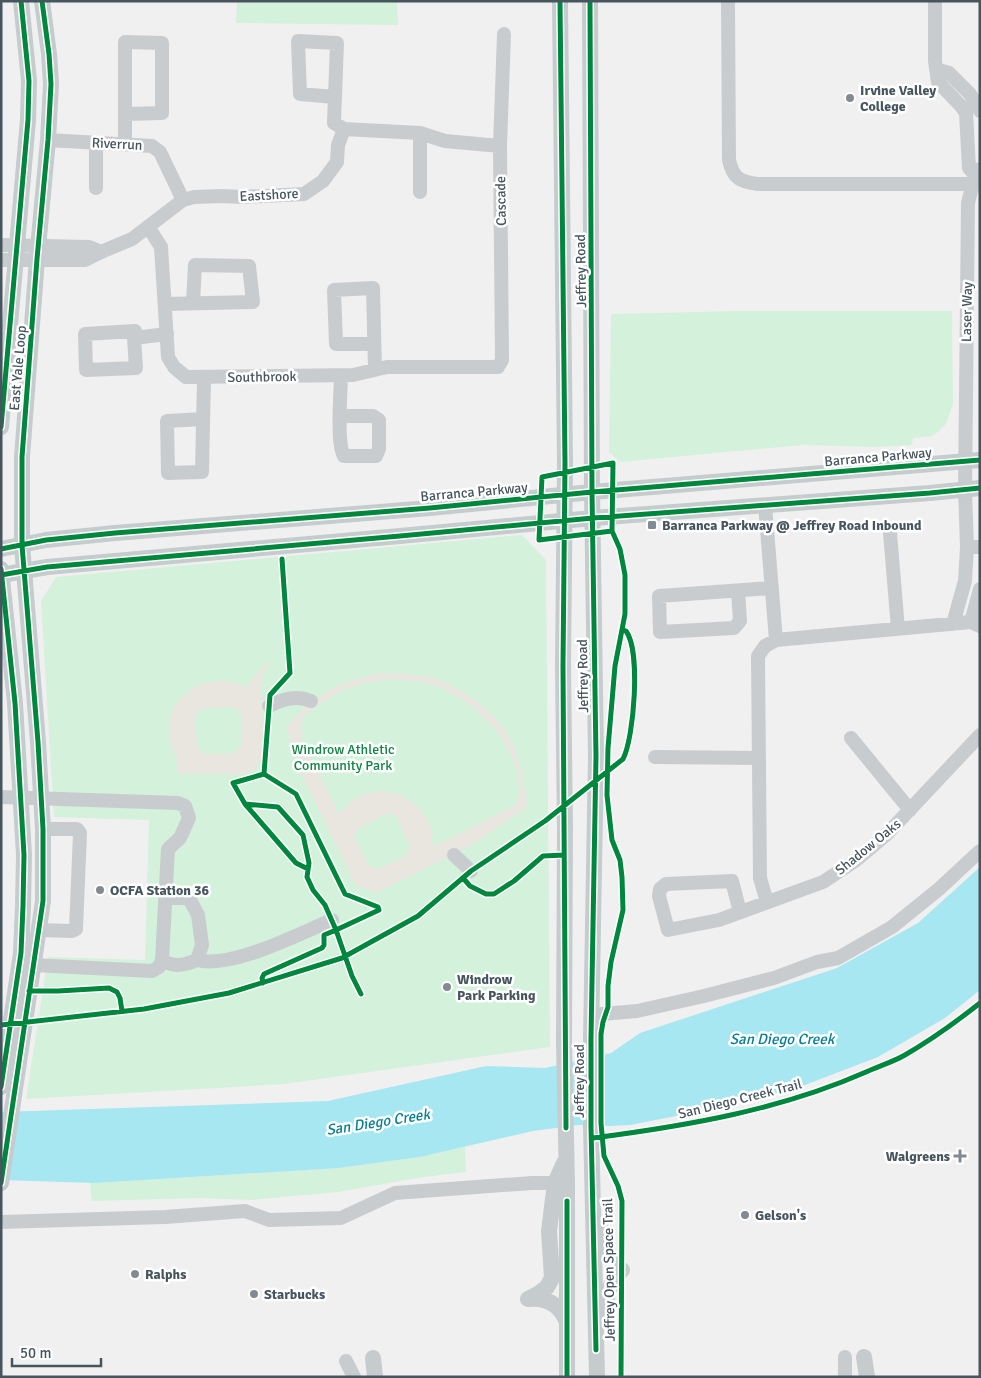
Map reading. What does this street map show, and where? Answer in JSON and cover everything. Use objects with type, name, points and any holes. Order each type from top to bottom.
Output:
[{"type":"main road","name":"East Yale Loop","points":[[1,427],[9,252],[28,120],[29,81],[20,1]]},
{"type":"main road","name":"East Yale Loop","points":[[1,1183],[43,901],[43,829],[38,742],[22,545],[22,458],[51,84],[42,1]]},
{"type":"main road","name":"Jeffrey Road","points":[[560,1],[564,495],[564,1042],[567,1158],[561,1183],[567,1322],[567,1377]]},
{"type":"main road","name":"Jeffrey Road","points":[[590,1],[592,492],[596,756],[591,1126],[599,1377]]},
{"type":"main road","name":"Barranca Parkway","points":[[1,549],[46,540],[115,533],[430,508],[592,492],[973,460]]},
{"type":"main road","points":[[1,575],[47,567],[593,518],[972,489]]},
{"type":"main road","points":[[1,569],[16,703],[24,855],[24,906],[21,953],[1,1087]]},
{"type":"main road","points":[[561,1183],[549,1231],[552,1278],[544,1289],[528,1299],[538,1298],[556,1305],[563,1312],[567,1322]]},
{"type":"main road","points":[[593,1200],[606,1251],[613,1263],[622,1270],[612,1281],[608,1291],[606,1303],[607,1354],[599,1377]]},
{"type":"main road","points":[[864,1357],[867,1377]]},
{"type":"main road","points":[[373,1358],[375,1377]]},
{"type":"street","points":[[728,1],[729,160],[731,170],[737,178],[746,183],[758,184],[977,178]]},
{"type":"street","points":[[935,1],[936,69],[938,82],[961,106],[966,114],[969,168],[977,178],[980,201]]},
{"type":"street","name":"Cascade","points":[[498,367],[502,360],[500,146],[504,34]]},
{"type":"street","points":[[335,97],[300,94],[298,41],[337,43],[335,97],[334,122],[344,129],[420,133],[445,141],[500,146]]},
{"type":"street","points":[[125,114],[162,113],[162,43],[125,42],[125,114],[125,144]]},
{"type":"street","points":[[936,69],[949,73],[970,94],[980,111]]},
{"type":"street","name":"Eastshore","points":[[183,200],[304,194],[323,181],[337,162],[338,145],[344,129]]},
{"type":"street","points":[[420,133],[420,192]]},
{"type":"street","name":"Riverrun","points":[[48,140],[148,145],[157,148],[183,200]]},
{"type":"street","points":[[96,143],[96,188]]},
{"type":"street","name":"Laser Way","points":[[973,460],[968,203],[977,178]]},
{"type":"street","points":[[9,252],[37,253],[85,260],[132,239],[149,228],[183,200]]},
{"type":"street","name":"Southbrook","points":[[149,228],[162,247],[168,356],[174,367],[186,377],[352,375],[387,367],[498,367]]},
{"type":"street","points":[[165,304],[253,302],[249,266],[195,265],[193,303]]},
{"type":"street","points":[[374,344],[336,344],[334,290],[373,288],[375,370]]},
{"type":"street","points":[[135,330],[134,338],[136,368],[86,370],[84,334],[135,330]]},
{"type":"street","points":[[134,338],[167,334]]},
{"type":"street","points":[[340,416],[341,375]]},
{"type":"street","points":[[203,419],[167,420],[168,473],[202,472],[204,378]]},
{"type":"street","points":[[953,624],[973,547],[973,460]]},
{"type":"street","points":[[765,505],[776,640]]},
{"type":"street","points":[[890,533],[898,629]]},
{"type":"street","points":[[738,591],[740,621],[734,628],[660,632],[659,596],[772,588]]},
{"type":"street","points":[[767,902],[760,878],[758,656],[765,646],[776,640],[953,624],[975,624],[978,594]]},
{"type":"street","points":[[269,706],[291,698],[302,697],[311,701]]},
{"type":"street","name":"Shadow Oaks","points":[[740,912],[732,882],[666,884],[660,889],[659,896],[668,930],[719,920],[823,882],[886,836],[980,735]]},
{"type":"street","name":"Shadow Oaks","points":[[851,738],[910,810]]},
{"type":"street","points":[[655,757],[759,758]]},
{"type":"street","points":[[1,797],[178,803],[185,806],[189,818],[180,838],[168,849],[162,960],[158,967],[152,972],[33,965]]},
{"type":"street","points":[[38,930],[72,931],[76,929],[80,833],[77,829],[43,829]]},
{"type":"street","points":[[591,1015],[637,1011],[704,996],[774,978],[816,962],[838,958],[892,927],[939,889],[980,851]]},
{"type":"street","points":[[454,854],[471,871]]},
{"type":"street","points":[[165,898],[190,898],[198,915],[202,945],[197,960]]},
{"type":"street","points":[[162,960],[169,965],[185,965],[197,960],[207,962],[225,960],[255,952],[332,920]]},
{"type":"street","points":[[1,1222],[166,1217],[245,1211],[269,1220],[341,1218],[395,1194],[561,1183]]},
{"type":"street","points":[[845,1357],[845,1377]]},
{"type":"street","points":[[346,1361],[354,1377]]},
{"type":"green space","points":[[237,1],[397,1],[398,25],[236,23]]},
{"type":"green space","points":[[736,311],[952,311],[953,404],[946,424],[931,436],[913,438],[912,445],[875,447],[803,445],[620,462],[609,452],[611,314]]},
{"type":"green space","name":"Windrow Athletic Community Park","points":[[522,535],[546,560],[550,1047],[284,1084],[26,1099],[48,957],[145,960],[149,820],[54,817],[41,601],[56,577]]},
{"type":"green space","points":[[465,1147],[466,1172],[423,1177],[338,1192],[251,1200],[199,1198],[92,1201],[90,1183],[339,1168],[420,1157]]},
{"type":"sand","points":[[268,660],[269,666],[262,675],[263,759],[249,774],[178,774],[170,740],[169,725],[172,712],[179,701],[187,692],[209,682],[221,681],[246,687]],"holes":[[[234,707],[241,714],[242,746],[236,750],[236,753],[203,754],[197,747],[195,715],[202,708]]]},
{"type":"sand","points":[[386,673],[429,677],[459,690],[481,705],[500,724],[514,747],[521,769],[527,807],[472,845],[376,893],[356,886],[302,775],[286,727],[308,705],[330,690],[370,675]],"holes":[[[388,679],[426,683],[443,689],[475,709],[502,738],[511,755],[517,772],[519,790],[516,805],[433,847],[432,834],[423,813],[417,806],[400,795],[382,791],[372,792],[356,799],[339,814],[301,737],[302,720],[305,715],[324,701],[345,689],[364,683]],[[388,813],[396,816],[410,846],[407,855],[378,869],[369,866],[354,836],[358,829]]]},
{"type":"water","name":"San Diego Creek","points":[[980,867],[980,990],[945,1018],[878,1057],[797,1088],[707,1110],[630,1125],[578,1125],[533,1131],[420,1157],[339,1168],[94,1183],[1,1180],[1,1112],[328,1101],[486,1066],[545,1068],[611,1053],[640,1033],[837,968],[918,923]]},
{"type":"cycle path","points":[[1,427],[28,120],[29,81],[21,1]]},
{"type":"cycle path","points":[[1,1183],[43,901],[43,829],[38,742],[22,545],[22,457],[51,84],[42,1]]},
{"type":"cycle path","points":[[560,1],[565,464],[563,666],[566,1128]]},
{"type":"cycle path","name":"Jeffrey Open Space Trail","points":[[590,1],[592,492],[596,756],[591,1126],[596,1350]]},
{"type":"cycle path","points":[[1,549],[46,540],[115,533],[430,508],[592,492],[980,460]]},
{"type":"cycle path","name":"Jeffrey Open Space Trail","points":[[612,531],[539,540],[542,477],[613,463],[612,531],[620,549],[625,575],[625,614],[615,666],[608,748],[607,795],[612,840],[620,860],[623,910],[611,962],[608,1007],[601,1034],[601,1123],[604,1156],[618,1186],[622,1201],[621,1377]]},
{"type":"cycle path","points":[[1,575],[47,567],[593,518],[980,488]]},
{"type":"cycle path","points":[[264,774],[233,783],[245,804],[278,807],[303,835],[309,863],[307,877],[313,890],[325,905],[336,930],[379,910],[378,907],[345,894],[296,794],[264,774],[270,695],[290,673],[282,559]]},
{"type":"cycle path","points":[[1,569],[15,703],[24,855],[21,953],[1,1087]]},
{"type":"cycle path","points":[[1,1025],[144,1009],[229,993],[342,958],[418,916],[471,871],[545,821],[623,759],[633,715],[635,675],[631,641],[626,631],[623,630]]},
{"type":"cycle path","points":[[245,804],[296,863],[308,869]]},
{"type":"cycle path","points":[[463,878],[470,886],[486,894],[494,894],[514,881],[543,856],[564,855]]},
{"type":"cycle path","points":[[263,983],[262,978],[264,974],[322,948],[324,945],[324,935],[336,930],[352,976],[361,994]]},
{"type":"cycle path","points":[[29,991],[109,988],[117,992],[122,1011]]},
{"type":"cycle path","name":"San Diego Creek Trail","points":[[593,1138],[698,1122],[800,1097],[905,1055],[980,1003]]},
{"type":"cycle path","points":[[567,1201],[567,1377]]},
{"type":"place","name":"Irvine Valley College","points":[[850,98]]},
{"type":"place","name":"Barranca Parkway @ Jeffrey Road Inbound","points":[[652,525]]},
{"type":"place","name":"OCFA Station 36","points":[[100,890]]},
{"type":"place","name":"Windrow Park Parking","points":[[447,987]]},
{"type":"place","name":"Walgreens","points":[[960,1156]]},
{"type":"place","name":"Gelson's","points":[[745,1215]]},
{"type":"place","name":"Ralphs","points":[[135,1274]]},
{"type":"place","name":"Starbucks","points":[[254,1294]]}]
